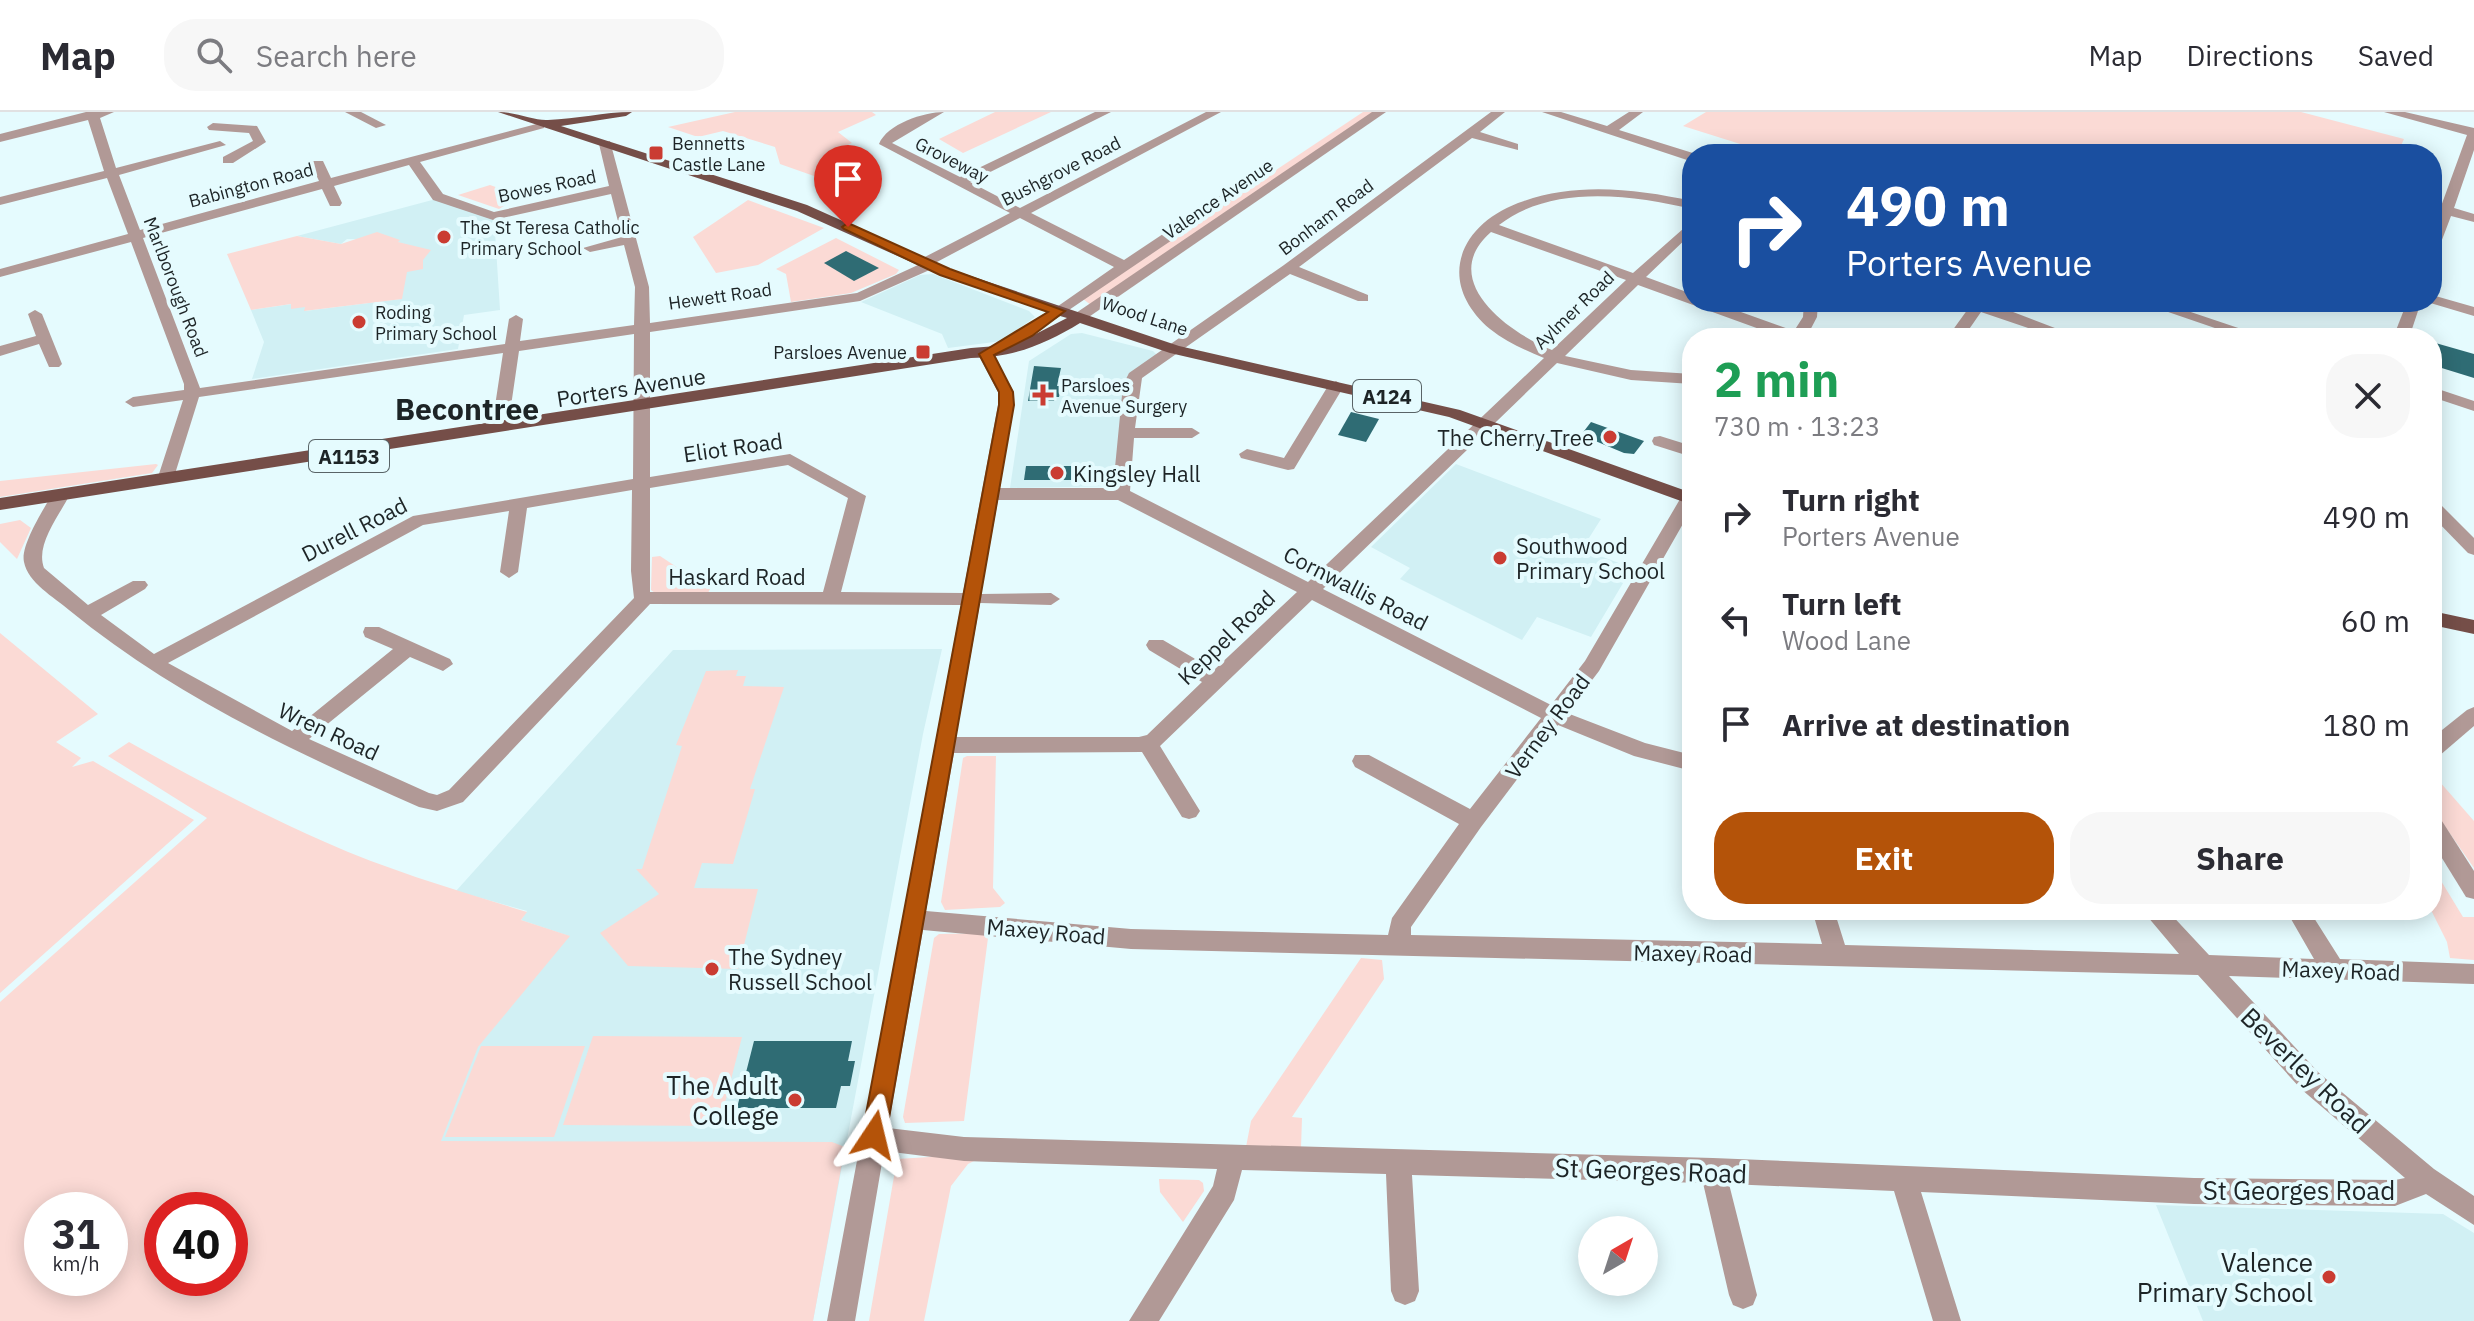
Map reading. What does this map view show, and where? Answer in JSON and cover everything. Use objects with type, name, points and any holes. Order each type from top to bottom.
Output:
[{"type":"main road","name":"A124","points":[[504,112],[600,142]]},
{"type":"main road","points":[[540,125],[621,113]]},
{"type":"main road","points":[[600,142],[621,113]]},
{"type":"main road","name":"Wood Lane","points":[[600,142],[802,208],[926,264],[1175,350],[1251,369],[1401,399],[1484,424],[1682,496]]},
{"type":"main road","name":"Porters Avenue","points":[[986,354],[1027,333],[1058,311]]},
{"type":"main road","name":"Porters Avenue","points":[[0,504],[59,500],[283,466],[971,353],[999,354],[1032,345],[1078,318]]},
{"type":"main road","name":"Porters Avenue","points":[[0,516],[166,477],[642,407]]},
{"type":"main road","points":[[2442,620],[2474,627]]},
{"type":"street","points":[[351,112],[380,125]]},
{"type":"street","name":"Groveway","points":[[938,112],[895,133],[885,144],[1124,266]]},
{"type":"street","points":[[958,183],[1105,112]]},
{"type":"street","name":"Bushgrove Road","points":[[926,264],[1215,112]]},
{"type":"street","name":"Valence Avenue","points":[[1058,311],[1357,112]]},
{"type":"street","name":"Valence Avenue","points":[[1078,318],[1380,112]]},
{"type":"street","name":"Bonham Road","points":[[1121,494],[1131,385],[1135,376],[1289,268],[1499,112]]},
{"type":"street","points":[[1548,112],[1682,154]]},
{"type":"street","points":[[1609,131],[1637,112]]},
{"type":"street","points":[[2390,112],[2474,132],[2442,221]]},
{"type":"street","points":[[0,138],[98,113]]},
{"type":"street","name":"Marlborough Road","points":[[98,113],[111,173],[192,384],[192,393]]},
{"type":"street","points":[[211,122],[253,129],[260,142],[231,166],[220,145],[211,122]]},
{"type":"street","name":"Babington Road","points":[[0,273],[540,125]]},
{"type":"street","points":[[1470,133],[1513,147]]},
{"type":"street","name":"Haskard Road","points":[[600,142],[610,163],[642,287],[641,594],[645,598],[1051,599]]},
{"type":"street","points":[[0,201],[220,145]]},
{"type":"street","points":[[610,163],[637,153]]},
{"type":"street","name":"Bowes Road","points":[[412,160],[438,197],[493,216],[616,189]]},
{"type":"street","name":"Babington Road","points":[[318,164],[335,203]]},
{"type":"street","points":[[2459,171],[2474,175]]},
{"type":"street","points":[[1682,203],[1632,195],[1575,195],[1525,206],[1488,226],[1472,244],[1465,264],[1473,297],[1503,330],[1554,358],[1623,376],[1682,379]]},
{"type":"street","points":[[2446,210],[2474,218]]},
{"type":"street","points":[[1488,226],[1682,296]]},
{"type":"street","name":"Aylmer Road","points":[[1484,424],[1682,235]]},
{"type":"street","points":[[590,248],[629,240]]},
{"type":"street","name":"Hewett Road","points":[[133,402],[860,297],[926,264]]},
{"type":"street","points":[[1289,268],[1363,298]]},
{"type":"street","points":[[2442,302],[2474,312]]},
{"type":"street","points":[[1726,312],[1770,328]]},
{"type":"street","points":[[2001,312],[2045,328]]},
{"type":"street","points":[[2178,312],[2228,328]]},
{"type":"street","points":[[35,314],[54,364]]},
{"type":"street","points":[[503,406],[516,319]]},
{"type":"street","points":[[0,351],[44,338]]},
{"type":"street","points":[[841,1321],[945,745],[980,599],[991,494],[1006,405],[1006,392],[986,354]]},
{"type":"street","points":[[1247,454],[1288,465],[1336,386]]},
{"type":"street","points":[[166,477],[192,393]]},
{"type":"street","points":[[2442,395],[2474,406]]},
{"type":"street","name":"Keppel Road","points":[[1148,744],[1484,424]]},
{"type":"street","points":[[1128,433],[1192,433]]},
{"type":"street","points":[[1660,441],[1682,449]]},
{"type":"street","name":"Eliot Road","points":[[643,483],[790,459],[855,494],[858,499],[830,600]]},
{"type":"street","name":"Durell Road","points":[[152,663],[419,520],[643,483]]},
{"type":"street","name":"Cornwallis Road","points":[[991,494],[1121,494],[1555,716],[1606,738],[1682,760]]},
{"type":"street","name":"Wren Road","points":[[59,500],[33,550],[32,561],[38,574],[86,615],[194,690],[292,742],[426,801],[443,801],[456,796],[645,598]]},
{"type":"street","points":[[509,572],[519,504]]},
{"type":"street","name":"Verney Road","points":[[1399,947],[1400,925],[1473,821],[1555,716],[1624,614],[1682,513]]},
{"type":"street","points":[[2442,516],[2474,549]]},
{"type":"street","points":[[86,615],[139,585]]},
{"type":"street","points":[[372,632],[443,664]]},
{"type":"street","points":[[1156,645],[1215,680]]},
{"type":"street","points":[[292,742],[408,648]]},
{"type":"street","points":[[2442,742],[2474,715]]},
{"type":"street","points":[[945,745],[1148,744],[1189,811]]},
{"type":"street","points":[[1362,761],[1473,821]]},
{"type":"street","points":[[2442,840],[2474,890]]},
{"type":"street","name":"Maxey Road","points":[[913,919],[1131,939],[2474,974]]},
{"type":"street","points":[[1826,920],[1837,955]]},
{"type":"street","name":"Beverley Road","points":[[2162,920],[2310,1081],[2425,1178],[2474,1212]]},
{"type":"street","points":[[2303,920],[2334,970]]},
{"type":"street","name":"St Georges Road","points":[[874,1138],[964,1149],[1713,1171],[2194,1191],[2395,1193],[2414,1188],[2425,1178]]},
{"type":"street","points":[[1143,1321],[1225,1191],[1232,1158]]},
{"type":"street","points":[[1398,1163],[1405,1291]]},
{"type":"street","points":[[1713,1171],[1743,1295]]},
{"type":"street","points":[[1904,1180],[1947,1321]]},
{"type":"shaded area","points":[[735,112],[872,112],[876,115],[838,132],[852,143],[825,155],[854,172],[814,176],[780,164],[775,147],[723,131],[698,137],[668,127]]},
{"type":"shaded area","points":[[995,112],[1051,112],[963,153],[939,139]]},
{"type":"shaded area","points":[[1363,112],[1377,112],[1091,305],[1083,299]]},
{"type":"shaded area","points":[[1706,112],[2301,112],[2404,139],[2402,144],[1740,144],[1683,126]]},
{"type":"shaded area","points":[[490,185],[507,191],[507,204],[499,209],[458,195]]},
{"type":"shaded area","name":"Roding Primary School","points":[[436,199],[494,216],[500,310],[464,315],[458,349],[252,379],[264,342],[251,310],[292,304],[305,307],[305,311],[401,299],[404,244],[397,242],[399,240],[347,239],[341,244],[297,236]]},
{"type":"shaded area","points":[[748,200],[824,228],[758,265],[716,273],[693,237]]},
{"type":"shaded area","points":[[377,232],[400,240],[398,242],[431,250],[423,260],[423,269],[407,272],[402,299],[304,311],[305,307],[291,309],[291,304],[251,310],[227,254],[297,236],[341,244]]},
{"type":"shaded area","points":[[836,238],[899,270],[851,293],[791,302],[786,274],[776,269]]},
{"type":"shaded area","points":[[933,274],[1029,311],[1035,317],[1002,341],[948,348],[942,334],[861,302],[920,275]]},
{"type":"shaded area","points":[[1082,333],[1153,351],[1158,356],[1136,374],[1114,486],[1010,488],[1029,361],[1071,334]]},
{"type":"shaded area","points":[[156,464],[152,473],[0,497],[0,481]]},
{"type":"shaded area","name":"Southwood Primary School","points":[[1456,464],[1601,519],[1582,549],[1632,568],[1591,637],[1537,617],[1522,640],[1400,579],[1410,568],[1371,547]]},
{"type":"shaded area","points":[[20,520],[31,528],[17,559],[0,542],[0,524]]},
{"type":"shaded area","points":[[660,556],[710,589],[708,593],[655,593],[651,590],[652,557]]},
{"type":"shaded area","points":[[0,633],[98,714],[56,742],[81,758],[72,767],[93,761],[194,820],[0,993]]},
{"type":"shaded area","name":"The Sydney Russell School","points":[[942,649],[923,734],[813,1321],[250,1321],[569,936],[521,920],[527,911],[456,891],[673,650]]},
{"type":"shaded area","points":[[738,670],[736,676],[746,676],[743,686],[784,687],[750,789],[755,789],[733,864],[702,863],[694,888],[758,889],[738,969],[628,966],[600,933],[659,894],[636,869],[642,869],[682,746],[676,745],[706,671]]},
{"type":"shaded area","points":[[129,742],[325,842],[400,871],[527,912],[521,920],[570,936],[478,1047],[441,1141],[832,1142],[845,1147],[813,1321],[0,1321],[0,1002],[207,818],[108,756]]},
{"type":"shaded area","points":[[996,756],[993,888],[1005,903],[1000,907],[945,910],[941,902],[963,758]]},
{"type":"shaded area","points":[[2442,784],[2474,821],[2474,868],[2442,822]]},
{"type":"shaded area","points":[[2442,882],[2463,917],[2474,917],[2474,960],[2450,958],[2447,942],[2436,920],[2442,920]]},
{"type":"shaded area","points":[[992,933],[988,938],[964,1121],[905,1123],[903,1117],[934,938],[939,934]]},
{"type":"shaded area","points":[[1361,958],[1382,960],[1384,979],[1292,1117],[1302,1118],[1301,1148],[1246,1147],[1251,1121]]},
{"type":"shaded area","points":[[593,1036],[742,1037],[719,1126],[563,1125]]},
{"type":"shaded area","points":[[481,1046],[585,1046],[554,1137],[445,1137]]},
{"type":"shaded area","points":[[978,1154],[978,1159],[968,1164],[951,1186],[924,1321],[869,1321],[897,1159]]},
{"type":"shaded area","points":[[1159,1179],[1199,1180],[1203,1183],[1204,1191],[1183,1222],[1160,1192]]},
{"type":"shaded area","name":"Valence Primary School","points":[[2156,1205],[2443,1214],[2474,1233],[2474,1321],[2203,1321]]},
{"type":"building","points":[[846,251],[879,268],[854,281],[824,263]]},
{"type":"building","points":[[2442,345],[2474,354],[2474,378],[2442,368]]},
{"type":"building","points":[[1034,366],[1061,368],[1057,386],[1061,386],[1059,397],[1055,397],[1054,401],[1028,401]]},
{"type":"building","points":[[1351,412],[1379,419],[1366,442],[1338,435]]},
{"type":"building","name":"The Cherry Tree","points":[[1591,422],[1644,441],[1634,454],[1624,453],[1581,435]]},
{"type":"building","name":"Kingsley Hall","points":[[1026,466],[1089,466],[1088,480],[1024,480]]},
{"type":"building","points":[[754,1041],[852,1041],[848,1061],[855,1061],[850,1086],[841,1086],[836,1108],[737,1108]]},
{"type":"place","name":"Bennetts Castle Lane","points":[[656,153]]},
{"type":"place","name":"The St Teresa Catholic Primary School","points":[[444,237]]},
{"type":"place","name":"Roding Primary School","points":[[359,322]]},
{"type":"place","name":"Parsloes Avenue","points":[[923,352]]},
{"type":"place","name":"Parsloes Avenue Surgery","points":[[1043,395]]},
{"type":"place","name":"The Cherry Tree","points":[[1610,437]]},
{"type":"place","name":"Kingsley Hall","points":[[1057,473]]},
{"type":"place","name":"Southwood Primary School","points":[[1500,558]]},
{"type":"place","name":"The Sydney Russell School","points":[[712,969]]},
{"type":"place","name":"The Adult College","points":[[795,1100]]},
{"type":"place","name":"Valence Primary School","points":[[2329,1277]]},
{"type":"district","name":"Becontree","points":[[467,408]]},
{"type":"route","points":[[848,227],[945,272],[1058,311],[1027,333],[986,354],[1006,392],[1006,405],[874,1135]]}]
